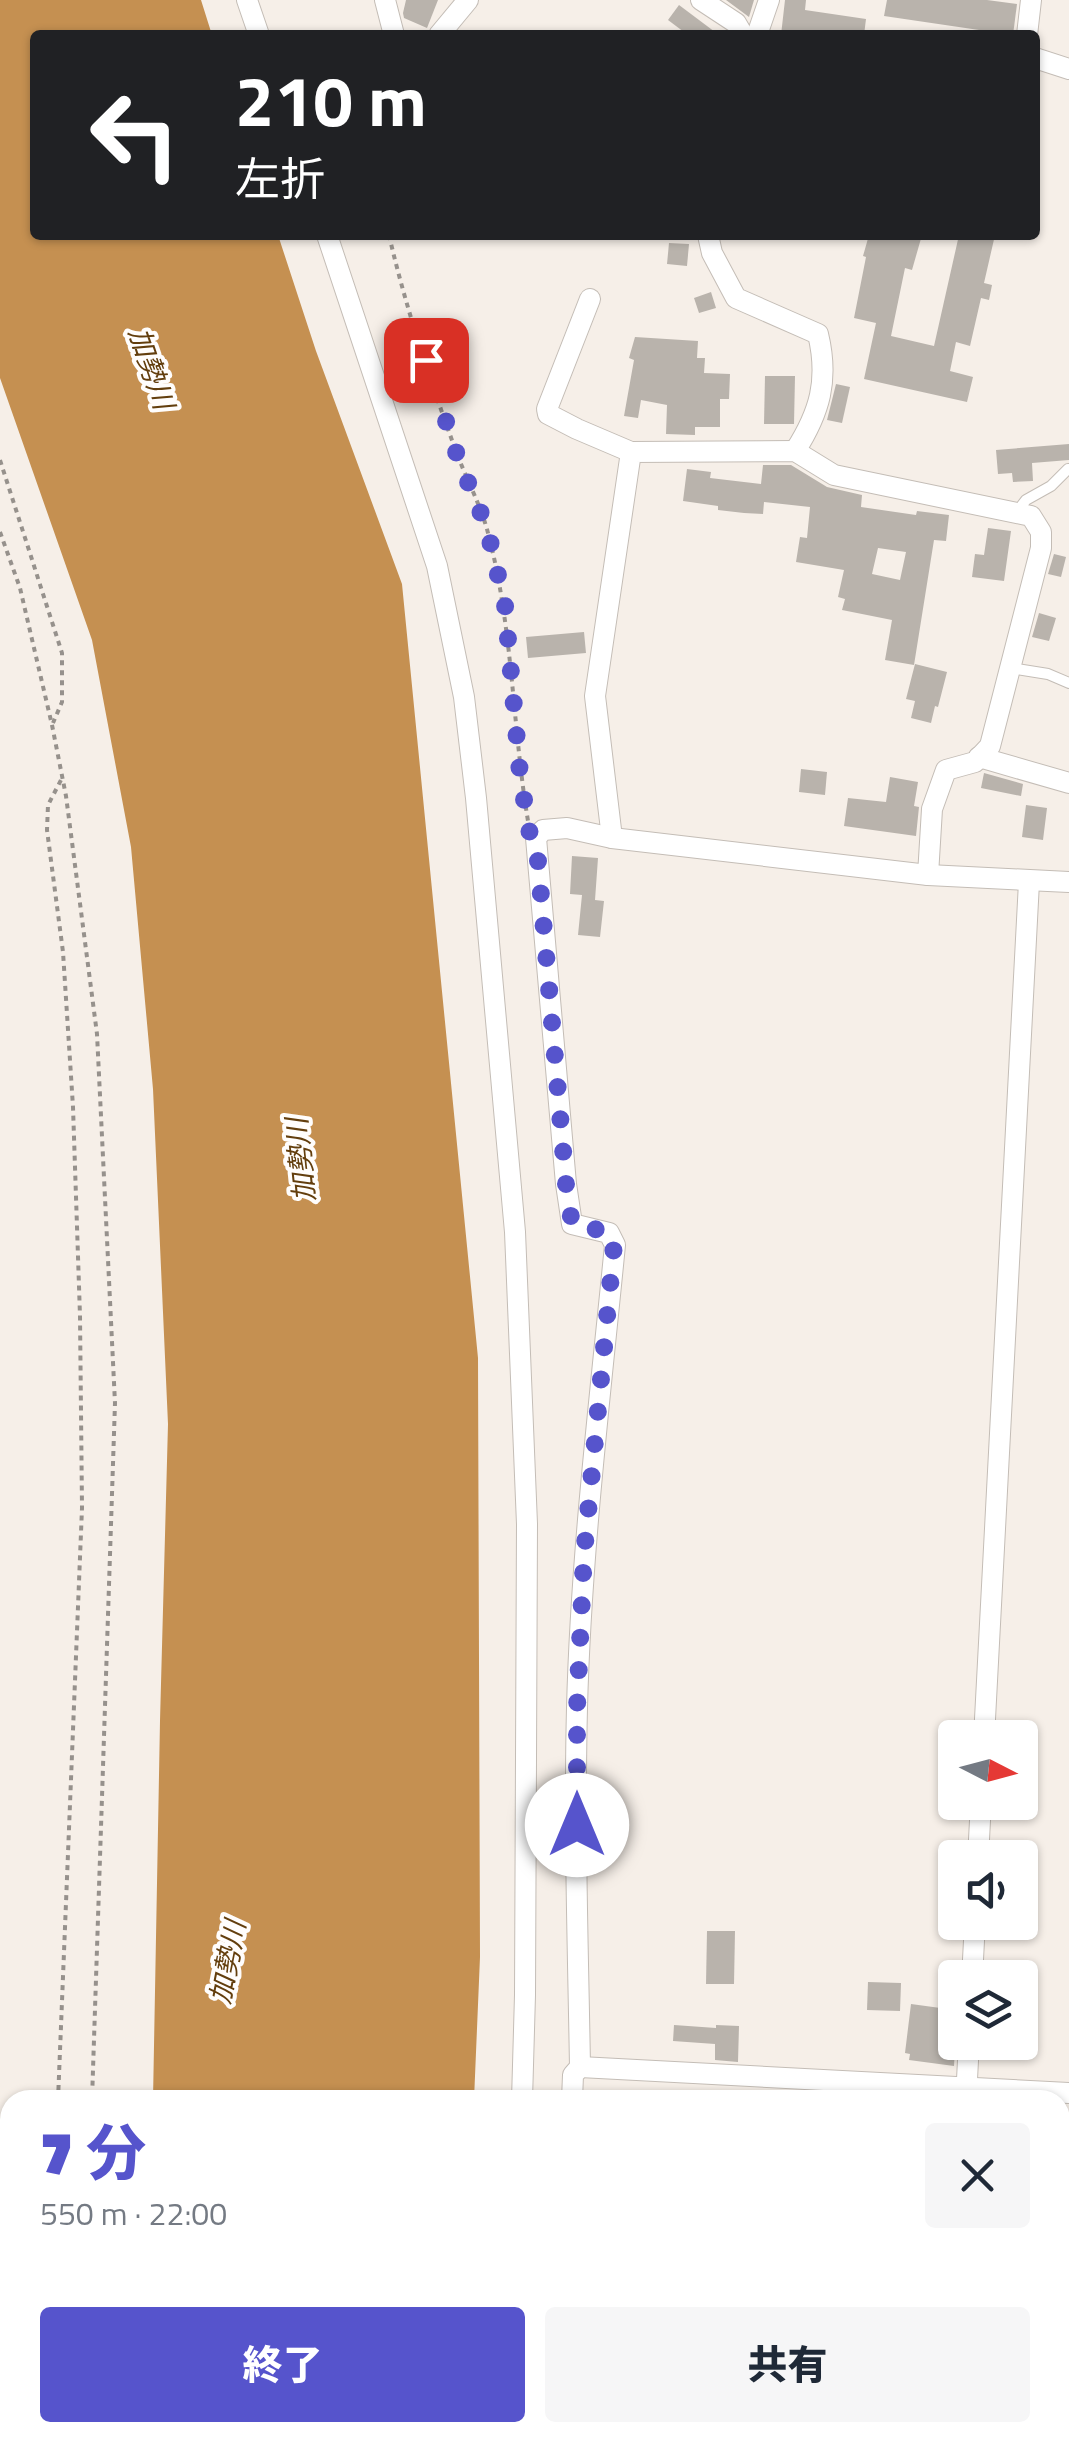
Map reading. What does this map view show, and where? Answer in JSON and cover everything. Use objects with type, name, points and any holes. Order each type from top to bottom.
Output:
[{"type":"street","points":[[247,0],[257,30]]},
{"type":"street","points":[[385,0],[393,30]]},
{"type":"street","points":[[443,30],[468,0]]},
{"type":"street","points":[[702,0],[740,30]]},
{"type":"street","points":[[758,30],[769,0]]},
{"type":"street","points":[[1028,30],[1031,0]]},
{"type":"street","points":[[1040,60],[1069,70]]},
{"type":"street","points":[[329,240],[437,566],[464,697],[476,798],[515,1232],[526,1524],[522,2090]]},
{"type":"street","points":[[709,240],[736,298],[818,334],[824,359],[818,408],[795,451]]},
{"type":"street","points":[[590,299],[547,409],[548,414],[577,429],[631,452],[795,451],[834,474],[1031,516],[1040,532],[1041,548],[990,746],[974,762],[946,770],[932,808],[928,875]]},
{"type":"street","points":[[612,838],[594,696],[631,452]]},
{"type":"street","points":[[979,757],[1069,782]]},
{"type":"street","points":[[574,2090],[577,2071],[577,1708],[584,1554],[614,1245],[608,1232],[572,1224],[536,838],[542,830],[568,828],[612,838],[928,875],[1069,882]]},
{"type":"street","points":[[985,1720],[1029,882]]},
{"type":"street","points":[[966,2090],[968,2060]]},
{"type":"street","points":[[562,2090],[577,2071],[898,2090]]},
{"type":"lane","points":[[1016,513],[1026,500],[1051,486],[1068,470]]},
{"type":"lane","points":[[1012,668],[1048,674],[1069,683]]},
{"type":"path","points":[[390,240],[435,390],[487,528],[505,605],[529,831],[536,838]]},
{"type":"path","points":[[0,460],[62,653],[62,702],[52,725]]},
{"type":"path","points":[[0,532],[20,588],[52,725],[97,1034],[115,1403],[92,2090]]},
{"type":"path","points":[[58,2090],[82,1472],[74,1107],[63,952],[48,830],[48,804],[62,778]]},
{"type":"water","name":"加勢川","points":[[0,0],[201,0],[210,30],[30,30],[30,240],[280,240],[402,584],[478,1358],[480,1957],[474,2090],[153,2090],[168,1424],[153,1089],[131,847],[92,640],[0,378]]},
{"type":"building","points":[[406,0],[438,0],[427,28],[404,18]]},
{"type":"building","points":[[726,0],[754,0],[749,17]]},
{"type":"building","points":[[785,0],[806,0],[805,10],[866,19],[865,30],[782,30]]},
{"type":"building","points":[[887,0],[987,0],[1017,4],[1014,30],[979,30],[884,16]]},
{"type":"building","points":[[679,5],[712,30],[681,30],[668,20]]},
{"type":"building","points":[[868,240],[921,240],[912,270],[905,268],[891,336],[934,346],[958,240],[994,240],[984,283],[992,285],[989,300],[981,298],[970,346],[956,342],[950,371],[973,377],[967,402],[864,379],[876,323],[854,318],[866,257],[863,256]]},
{"type":"building","points":[[669,243],[689,244],[687,266],[667,264]]},
{"type":"building","points":[[711,292],[716,308],[699,313],[694,298]]},
{"type":"building","points":[[635,337],[698,341],[697,358],[705,358],[704,373],[730,374],[729,399],[720,399],[720,427],[695,427],[695,435],[666,434],[667,405],[641,400],[638,418],[624,416],[634,360],[629,358]]},
{"type":"building","points":[[765,376],[795,376],[794,424],[764,424]]},
{"type":"building","points":[[836,384],[850,387],[842,423],[827,420]]},
{"type":"building","points":[[1069,444],[1069,460],[1032,463],[1033,481],[1013,482],[1012,473],[998,474],[996,450]]},
{"type":"building","points":[[763,465],[791,465],[827,487],[862,495],[861,507],[949,515],[946,541],[934,540],[914,665],[885,660],[892,620],[842,610],[845,599],[838,597],[844,570],[796,562],[800,537],[807,538],[810,507],[764,502],[763,514],[718,510],[718,506],[683,501],[687,469],[711,472],[710,478],[761,484]],"holes":[[[878,548],[906,552],[900,580],[872,574]]]},
{"type":"building","points":[[988,528],[1011,531],[1004,581],[972,577],[975,554],[984,555]]},
{"type":"building","points":[[1054,554],[1066,557],[1061,577],[1048,574]]},
{"type":"building","points":[[1039,613],[1056,618],[1049,641],[1032,637]]},
{"type":"building","points":[[584,632],[586,653],[528,658],[526,637]]},
{"type":"building","points":[[915,664],[947,672],[931,723],[911,718],[915,701],[906,699]]},
{"type":"building","points":[[801,769],[827,772],[825,795],[799,792]]},
{"type":"building","points":[[984,773],[1023,784],[1021,796],[981,788]]},
{"type":"building","points":[[890,777],[918,782],[914,806],[919,807],[916,836],[844,826],[848,798],[886,802]]},
{"type":"building","points":[[1026,805],[1047,808],[1043,840],[1022,837]]},
{"type":"building","points":[[572,856],[598,858],[595,900],[604,901],[600,937],[578,935],[582,895],[570,894]]},
{"type":"building","points":[[707,1931],[735,1931],[734,1984],[706,1984]]},
{"type":"building","points":[[868,1982],[901,1983],[900,2011],[867,2010]]},
{"type":"building","points":[[911,2004],[938,2008],[938,2060],[954,2060],[954,2066],[909,2060],[910,2054],[905,2053]]},
{"type":"building","points":[[674,2025],[739,2026],[738,2062],[715,2060],[715,2044],[673,2041]]},
{"type":"route","points":[[426,360],[458,458],[487,528],[505,605],[520,774],[529,831],[536,838],[572,1224],[608,1232],[614,1245],[584,1554],[577,1708],[577,1825]]}]
